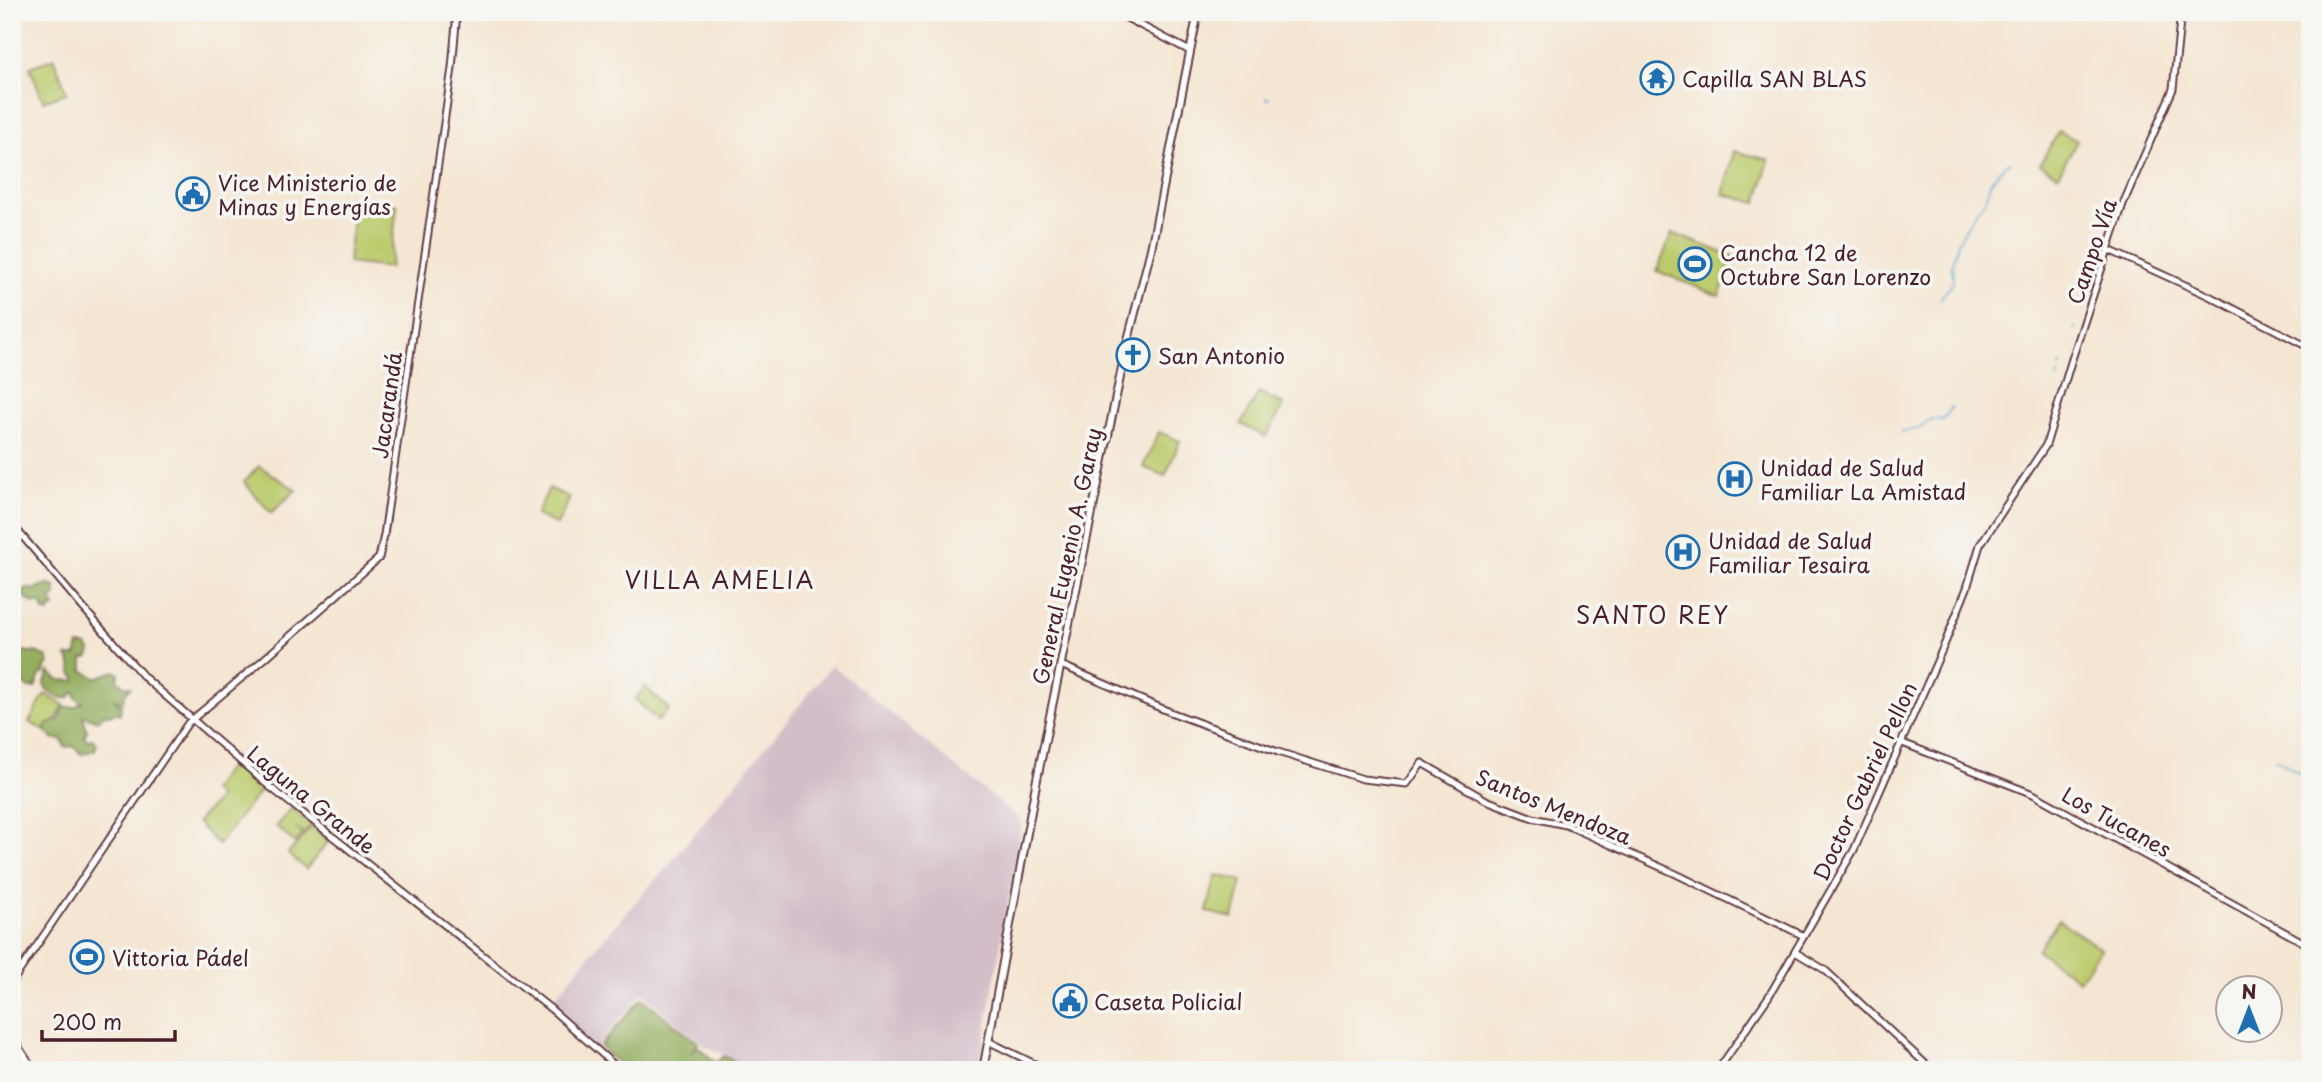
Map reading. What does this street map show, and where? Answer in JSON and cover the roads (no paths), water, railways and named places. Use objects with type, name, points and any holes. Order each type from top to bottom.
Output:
[{"type":"highway","points":[[12,1038],[33,1070]]},
{"type":"highway","points":[[12,1050],[25,1070]]},
{"type":"main road","name":"General Eugenio A. Garay","points":[[983,1070],[1061,665],[1126,348],[1151,249],[1198,12]]},
{"type":"street","name":"Jacarandá","points":[[12,982],[180,734],[375,563],[382,551],[452,68],[457,12]]},
{"type":"street","points":[[1115,12],[1190,51]]},
{"type":"street","name":"Campo Vía","points":[[2010,503],[2048,441],[2071,362],[2131,185],[2173,89],[2181,12]]},
{"type":"street","points":[[2109,250],[2209,296],[2310,348]]},
{"type":"street","name":"Doctor Gabriel Pellon","points":[[1718,1070],[1749,1028],[1854,850],[1947,639],[1983,540],[2010,503]]},
{"type":"street","name":"Laguna Grande","points":[[12,524],[145,678],[351,852],[551,1009],[620,1070]]},
{"type":"street","name":"Santos Mendoza","points":[[1061,665],[1224,733],[1363,779],[1407,784],[1422,762],[1486,800],[1533,818],[1566,825],[1674,873],[1804,936]]},
{"type":"street","name":"Los Tucanes","points":[[1900,742],[2033,794],[2310,946]]},
{"type":"street","points":[[1795,953],[1825,970],[1932,1070]]},
{"type":"street","points":[[988,1041],[1047,1070]]},
{"type":"waterway","points":[[1133,27],[1158,42]]},
{"type":"waterway","points":[[1941,298],[1953,282],[1952,264],[1958,242],[1978,208],[1984,203],[1991,181],[2011,162]]},
{"type":"waterway","points":[[2057,379],[2058,375]]},
{"type":"waterway","points":[[1901,432],[1919,428],[1931,419],[1943,420],[1952,407]]},
{"type":"waterway","points":[[2029,466],[2035,456]]},
{"type":"waterway","points":[[2275,758],[2310,780]]},
{"type":"place","name":"Capilla SAN BLAS","points":[[1657,78]]},
{"type":"place","name":"Vice Ministerio de Minas y Energías","points":[[193,194]]},
{"type":"place","name":"Cancha 12 de Octubre San Lorenzo","points":[[1695,264]]},
{"type":"place","name":"San Antonio","points":[[1133,355]]},
{"type":"place","name":"Unidad de Salud Familiar La Amistad","points":[[1735,479]]},
{"type":"place","name":"Unidad de Salud Familiar Tesaira","points":[[1683,552]]},
{"type":"place","name":"Vittoria Pádel","points":[[87,957]]},
{"type":"place","name":"Caseta Policial","points":[[1070,1001]]},
{"type":"district","name":"VILLA AMELIA","points":[[720,579]]},
{"type":"district","name":"SANTO REY","points":[[1653,614]]}]
